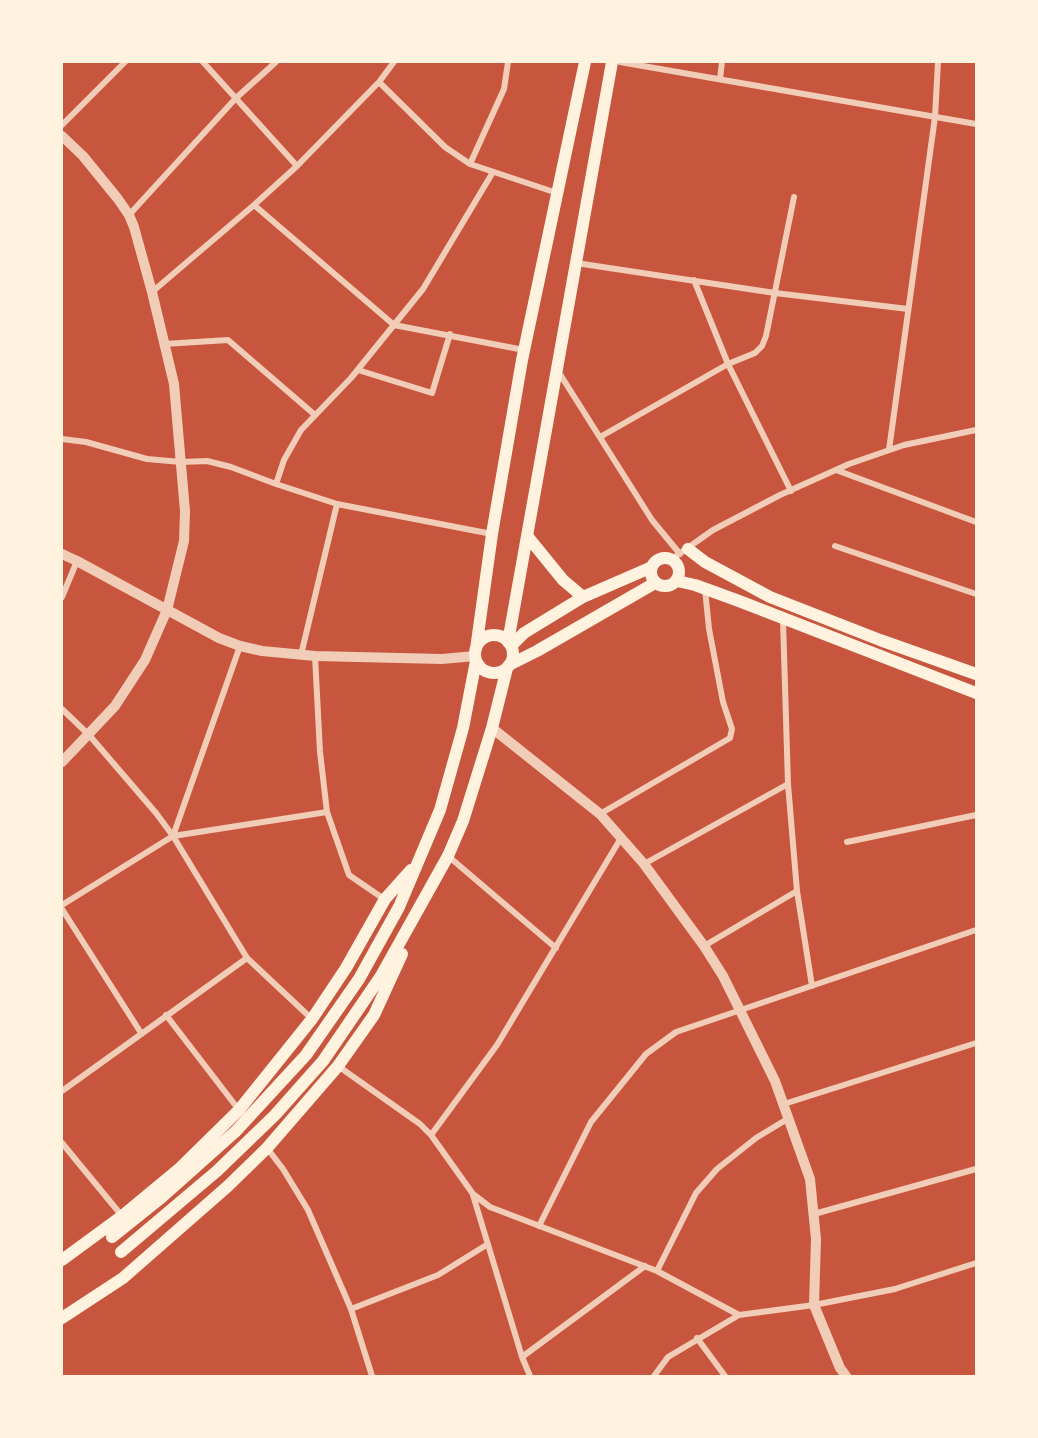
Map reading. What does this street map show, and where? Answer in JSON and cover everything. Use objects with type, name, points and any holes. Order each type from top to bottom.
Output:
[{"type":"main road","points":[[112,1237],[162,1197],[236,1131],[306,1055],[359,979],[399,907],[420,861],[440,810],[462,728],[476,655],[492,534],[524,350],[585,62]]},
{"type":"main road","points":[[64,1315],[123,1278],[228,1186],[267,1148],[338,1066],[374,1016],[448,856],[463,821],[513,656],[510,644],[612,62]]},
{"type":"main road","points":[[528,537],[562,580],[583,597]]},
{"type":"main road","points":[[680,554],[680,569],[676,581],[669,586],[660,586],[652,578],[654,562],[680,554],[705,562],[770,597],[976,674]]},
{"type":"main road","points":[[510,644],[583,597],[652,567]]},
{"type":"main road","points":[[676,581],[705,588],[976,693]]},
{"type":"main road","points":[[510,644],[499,636],[493,635],[482,639],[476,655],[479,666],[490,672],[502,671],[655,582]]},
{"type":"main road","points":[[121,1252],[217,1172],[274,1115],[323,1061],[381,976],[448,856]]},
{"type":"main road","points":[[62,1260],[122,1216],[180,1168],[239,1110],[312,1019],[346,968],[385,899],[420,861]]},
{"type":"street","points":[[62,125],[125,62]]},
{"type":"street","points":[[203,62],[297,166]]},
{"type":"street","points":[[129,215],[236,98],[276,62]]},
{"type":"street","points":[[152,292],[297,166],[379,82],[394,62]]},
{"type":"street","points":[[470,164],[504,89],[508,62]]},
{"type":"street","points":[[620,62],[976,124]]},
{"type":"street","points":[[720,79],[722,62]]},
{"type":"street","points":[[889,450],[935,117],[939,62]]},
{"type":"street","points":[[379,82],[445,147],[470,164],[557,193]]},
{"type":"street","points":[[62,136],[84,156],[129,215],[152,292],[174,384],[185,512],[184,541],[167,610],[145,660],[115,706],[62,762]]},
{"type":"street","points":[[276,484],[285,460],[301,430],[358,370],[423,289],[493,172]]},
{"type":"street","points":[[600,437],[728,364],[755,353],[762,346],[766,336],[794,197]]},
{"type":"street","points":[[254,205],[394,325],[524,350]]},
{"type":"street","points":[[576,263],[775,293],[908,309]]},
{"type":"street","points":[[694,280],[728,364],[791,491]]},
{"type":"street","points":[[358,370],[432,393],[450,334]]},
{"type":"street","points":[[164,344],[228,340],[315,415]]},
{"type":"street","points":[[558,370],[652,520],[680,554],[713,531],[836,470],[904,445],[976,430]]},
{"type":"street","points":[[62,439],[86,442],[147,459],[181,462],[207,461],[231,467],[337,504],[492,534]]},
{"type":"street","points":[[836,470],[976,522]]},
{"type":"street","points":[[301,655],[337,504]]},
{"type":"street","points":[[835,546],[976,594]]},
{"type":"street","points":[[62,554],[219,638],[240,646],[262,651],[315,656],[442,659],[476,655]]},
{"type":"street","points":[[62,597],[77,561]]},
{"type":"street","points":[[600,814],[730,738],[732,729],[723,702],[709,630],[705,588]]},
{"type":"street","points":[[783,620],[788,784],[797,891],[812,986]]},
{"type":"street","points":[[172,836],[240,646]]},
{"type":"street","points":[[315,656],[320,752],[327,812],[349,875],[385,899]]},
{"type":"street","points":[[62,709],[89,735],[156,813],[247,958],[312,1019]]},
{"type":"street","points":[[492,728],[600,814],[644,864],[723,976],[775,1081],[810,1179],[816,1239],[814,1305],[840,1368],[846,1377]]},
{"type":"street","points":[[644,864],[788,784]]},
{"type":"street","points":[[141,1033],[62,907],[172,836],[327,812]]},
{"type":"street","points":[[848,843],[976,815]]},
{"type":"street","points":[[431,1135],[497,1045],[621,838]]},
{"type":"street","points":[[448,856],[556,948]]},
{"type":"street","points":[[704,946],[797,891]]},
{"type":"street","points":[[539,1226],[591,1122],[646,1054],[675,1032],[976,930]]},
{"type":"street","points":[[62,1091],[247,958]]},
{"type":"street","points":[[166,1015],[239,1110]]},
{"type":"street","points":[[784,1104],[976,1043]]},
{"type":"street","points":[[338,1066],[404,1112],[431,1135],[472,1194],[530,1377]]},
{"type":"street","points":[[62,1077],[68,1085]]},
{"type":"street","points":[[657,1271],[696,1193],[717,1169],[756,1138],[789,1118]]},
{"type":"street","points":[[62,1143],[122,1216]]},
{"type":"street","points":[[267,1148],[308,1210],[351,1309],[372,1377]]},
{"type":"street","points":[[814,1214],[976,1169]]},
{"type":"street","points":[[472,1194],[490,1207],[657,1271],[739,1315]]},
{"type":"street","points":[[351,1309],[438,1275],[488,1244]]},
{"type":"street","points":[[654,1377],[668,1357],[739,1315],[814,1305],[895,1289],[976,1263]]},
{"type":"street","points":[[522,1357],[645,1266]]},
{"type":"street","points":[[697,1338],[725,1377]]}]
